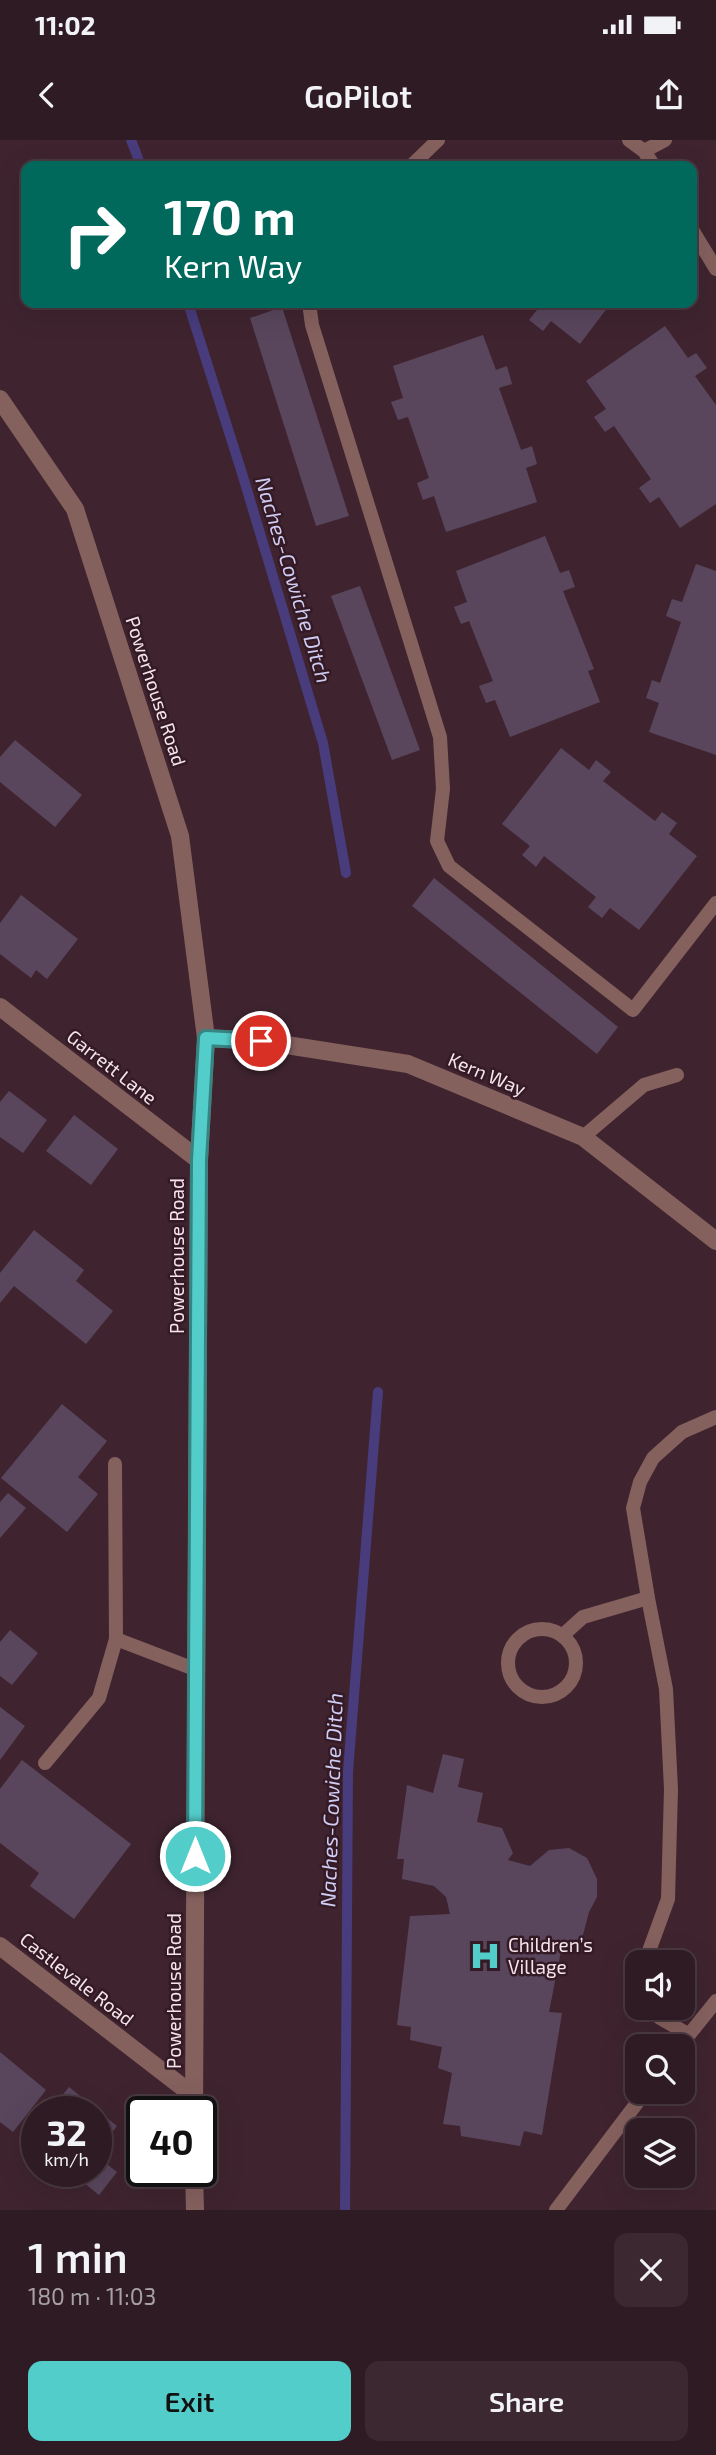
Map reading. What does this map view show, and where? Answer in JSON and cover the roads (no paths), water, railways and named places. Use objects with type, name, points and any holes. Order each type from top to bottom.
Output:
[{"type":"street","name":"Powerhouse Road","points":[[0,399],[75,509],[180,836],[206,1038],[199,1160],[194,2096]]},
{"type":"street","name":"Garrett Lane","points":[[0,1007],[199,1160]]},
{"type":"street","name":"Kern Way","points":[[206,1038],[261,1041],[408,1064],[583,1137],[716,1241]]},
{"type":"street","name":"Castlevale Road","points":[[0,1946],[184,2096]]},
{"type":"street","points":[[194,2187],[195,2210]]},
{"type":"lane","points":[[416,161],[438,140]]},
{"type":"lane","points":[[628,140],[644,150],[651,161]]},
{"type":"lane","points":[[644,150],[665,140]]},
{"type":"lane","points":[[697,238],[716,268]]},
{"type":"lane","points":[[310,308],[312,325],[440,737],[443,789],[437,841],[449,866],[633,1010],[716,903]]},
{"type":"lane","points":[[583,1137],[643,1085],[677,1075]]},
{"type":"lane","points":[[649,1950],[668,1899],[671,1789],[666,1689],[634,1507],[640,1482],[653,1458],[682,1432],[716,1417]]},
{"type":"lane","points":[[45,1763],[99,1698],[116,1639],[115,1464]]},
{"type":"lane","points":[[564,1635],[583,1617],[648,1598]]},
{"type":"lane","points":[[537,1629],[551,1629],[564,1635],[577,1658],[576,1672],[570,1684],[560,1693],[547,1697],[521,1691],[512,1680],[508,1668],[509,1654],[515,1642],[524,1633],[537,1629]]},
{"type":"lane","points":[[116,1639],[197,1670]]},
{"type":"lane","points":[[689,2034],[716,2001]]},
{"type":"lane","points":[[662,2020],[677,2034]]},
{"type":"lane","points":[[556,2210],[636,2104]]},
{"type":"waterway","name":"Naches-Cowiche Ditch","points":[[131,140],[139,161]]},
{"type":"waterway","name":"Naches-Cowiche Ditch","points":[[190,308],[323,743],[346,873]]},
{"type":"waterway","name":"Naches-Cowiche Ditch","points":[[345,2210],[348,1772],[378,1392]]},
{"type":"place","name":"Children’s Village","points":[[485,1956]]}]
